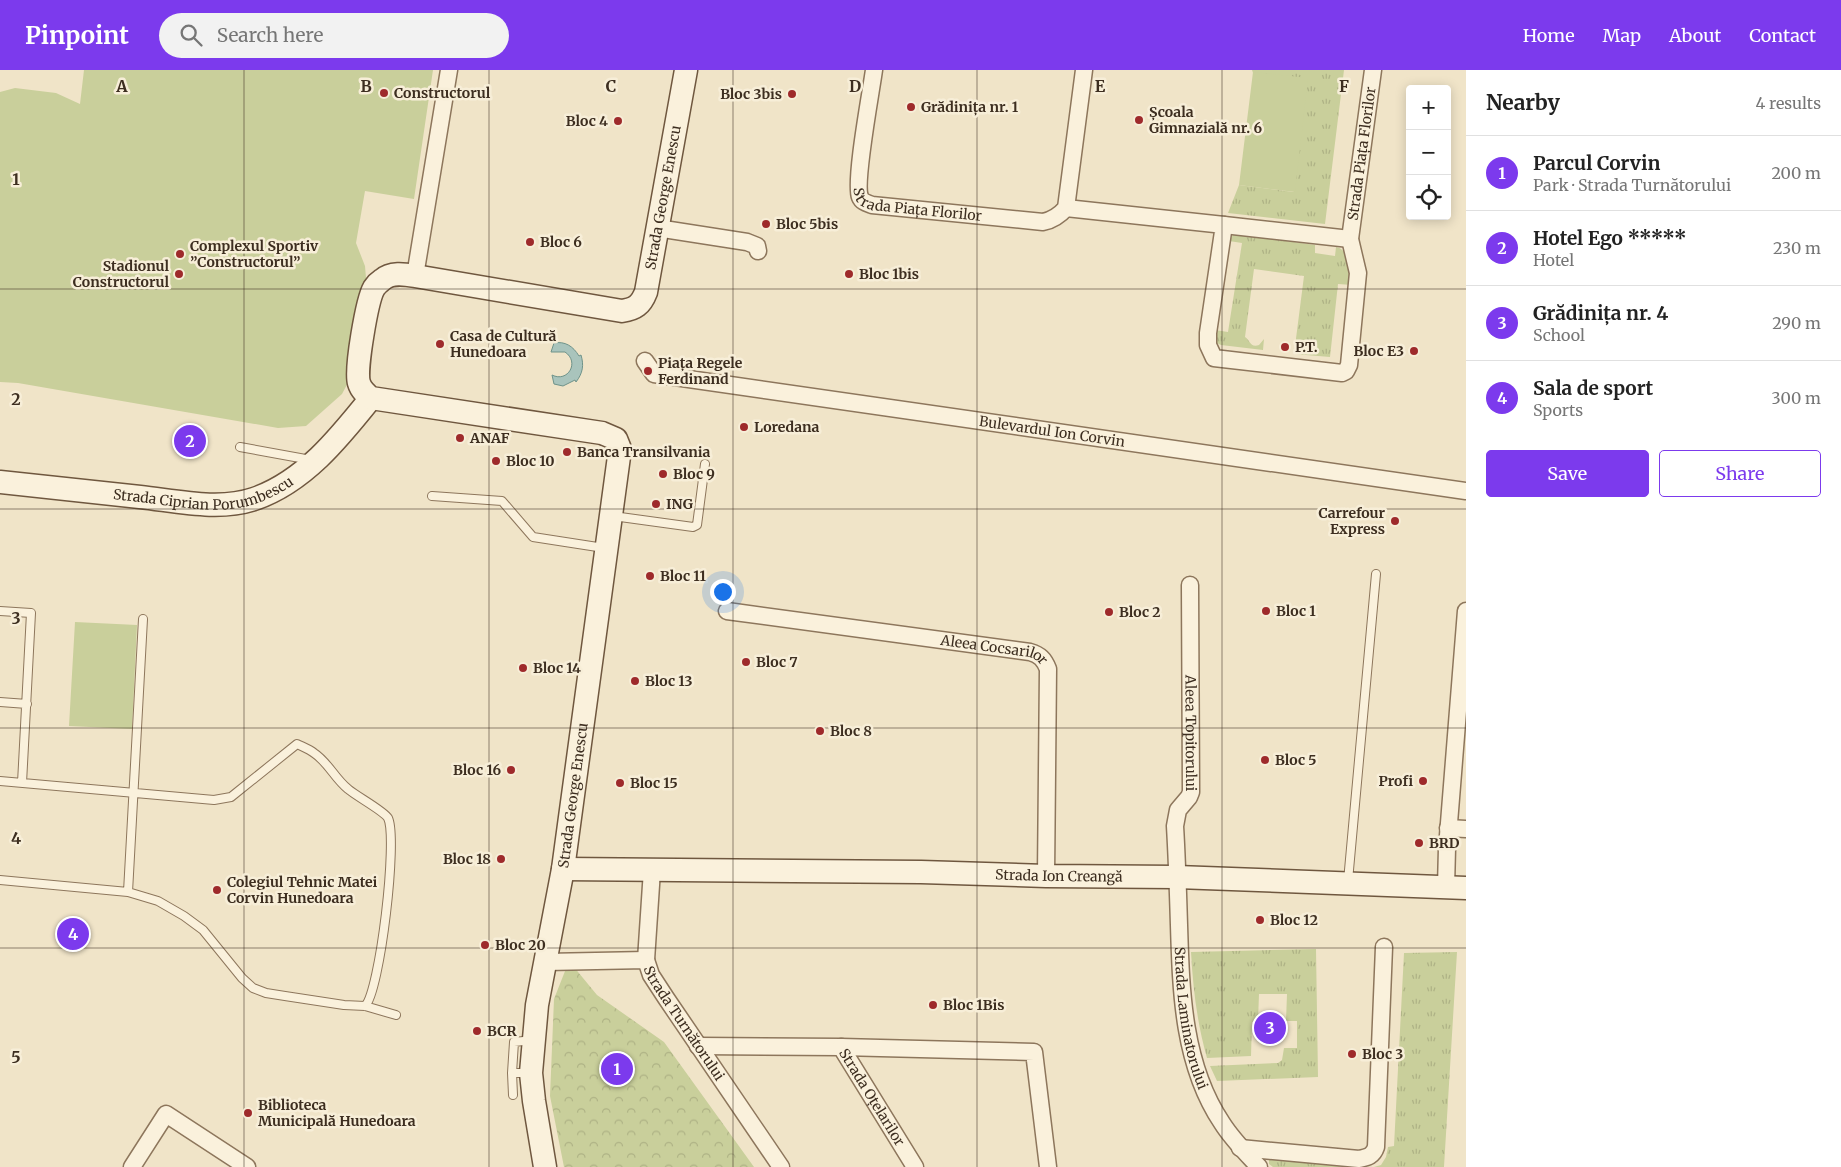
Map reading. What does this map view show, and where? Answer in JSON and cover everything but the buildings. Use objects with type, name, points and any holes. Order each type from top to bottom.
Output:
[{"type":"street","points":[[371,398],[363,391],[358,377],[369,300],[374,288],[383,278],[392,274],[415,276],[449,70]]},
{"type":"street","name":"Strada George Enescu","points":[[415,276],[622,311],[636,308],[642,302],[646,292],[686,70]]},
{"type":"street","name":"Strada Piața Florilor","points":[[874,70],[860,168],[859,191],[860,198],[864,203],[922,211],[1043,222],[1060,215],[1066,208],[1350,239]]},
{"type":"street","points":[[1066,208],[1084,70]]},
{"type":"street","name":"Strada Piața Florilor","points":[[1224,225],[1208,334],[1208,345],[1214,358],[1337,374],[1346,371],[1350,356],[1358,273],[1350,239],[1373,70]]},
{"type":"street","points":[[657,228],[747,242],[757,246],[758,251]]},
{"type":"street","name":"Bulevardul Ion Corvin","points":[[645,360],[654,374],[1466,491]]},
{"type":"street","name":"Strada George Enescu","points":[[371,398],[602,433],[616,439],[620,449],[563,869],[537,1005],[533,1040],[522,1073],[534,1101],[545,1167]]},
{"type":"street","name":"Strada Ciprian Porumbescu","points":[[0,482],[186,502],[235,504],[254,499],[297,476],[315,461],[346,429],[371,398]]},
{"type":"street","name":"Aleea Topitorului","points":[[1177,877],[1177,815],[1178,810],[1191,792],[1190,584]]},
{"type":"street","points":[[1456,888],[1448,828],[1462,708],[1466,611]]},
{"type":"street","name":"Aleea Cocsarilor","points":[[727,612],[1030,652],[1039,656],[1045,661],[1048,669],[1046,876]]},
{"type":"street","points":[[1448,828],[1466,830]]},
{"type":"street","name":"Strada Ion Creangă","points":[[563,869],[921,872],[1046,876],[1177,877],[1348,882],[1456,888]]},
{"type":"street","points":[[646,960],[652,870]]},
{"type":"street","name":"Strada Laminatorului","points":[[1177,877],[1180,967],[1189,1043],[1207,1096],[1222,1123],[1240,1148],[1259,1167]]},
{"type":"street","points":[[1240,1148],[1359,1159],[1374,1153],[1376,1147],[1384,947]]},
{"type":"street","name":"Strada Turnătorului","points":[[546,962],[646,960],[651,975],[781,1167]]},
{"type":"street","name":"Strada Oțelarilor","points":[[698,1046],[841,1047],[915,1167]]},
{"type":"street","points":[[841,1047],[1033,1052],[1035,1055],[1048,1167]]},
{"type":"street","points":[[132,1167],[166,1114],[247,1167]]},
{"type":"lane","points":[[240,446],[315,461]]},
{"type":"lane","points":[[611,516],[692,527],[697,525],[705,464]]},
{"type":"lane","points":[[432,496],[502,502],[533,537],[606,548]]},
{"type":"lane","points":[[1348,882],[1376,574]]},
{"type":"lane","points":[[0,611],[31,613],[22,783]]},
{"type":"lane","points":[[128,892],[143,619]]},
{"type":"lane","points":[[0,702],[27,704]]},
{"type":"lane","points":[[0,781],[214,800],[232,797],[297,744],[315,753],[346,788],[387,816],[391,827],[390,874],[374,986],[370,1000],[365,1006]]},
{"type":"lane","points":[[0,880],[128,892],[158,901],[203,930],[242,978],[253,988],[266,993],[344,1005],[365,1006],[396,1015]]},
{"type":"lane","points":[[513,1095],[522,1073]]},
{"type":"green space","name":"Complexul Sportiv ”Constructorul”","points":[[84,70],[433,70],[414,199],[365,191],[356,243],[365,266],[367,290],[351,377],[342,394],[306,426],[278,428],[18,383],[0,382],[0,92],[15,88],[56,93],[80,104]]},
{"type":"green space","points":[[1252,70],[1344,70],[1325,224],[1228,213],[1239,185],[1294,192]]},
{"type":"green space","points":[[1253,72],[1308,78],[1295,192],[1239,185]]},
{"type":"green space","points":[[1233,235],[1315,245],[1315,253],[1335,256],[1336,247],[1347,255],[1352,285],[1338,284],[1330,357],[1294,354],[1304,276],[1254,269],[1245,337],[1256,346],[1264,339],[1263,350],[1221,345],[1215,342],[1215,330],[1228,332],[1242,243],[1229,241]]},
{"type":"green space","points":[[75,622],[137,625],[132,729],[69,726]]},
{"type":"green space","points":[[1316,949],[1318,1077],[1217,1081],[1210,1066],[1278,1063],[1282,1060],[1284,1048],[1297,1048],[1297,1021],[1286,1021],[1287,994],[1259,994],[1258,1021],[1252,1022],[1251,1056],[1207,1058],[1196,1005],[1191,952]]},
{"type":"green space","points":[[1457,952],[1444,1167],[1374,1167],[1381,1165],[1386,1157],[1388,1147],[1394,1146],[1404,953]]},
{"type":"green space","points":[[569,961],[597,995],[664,1042],[754,1167],[564,1167],[550,1096],[554,999]]},
{"type":"green space","points":[[1269,1158],[1373,1167],[1273,1167],[1269,1164]]},
{"type":"water","points":[[554,343],[568,345],[579,356],[581,355],[582,369],[576,382],[575,380],[563,386],[554,384],[552,375],[558,377],[567,374],[572,366],[572,361],[565,352],[551,352]]},
{"type":"place","name":"Constructorul","points":[[384,93]]},
{"type":"place","name":"Bloc 3bis","points":[[792,94]]},
{"type":"place","name":"Grădinița nr. 1","points":[[911,107]]},
{"type":"place","name":"Școala Gimnazială nr. 6","points":[[1139,120]]},
{"type":"place","name":"Bloc 4","points":[[618,121]]},
{"type":"place","name":"Bloc 5bis","points":[[766,224]]},
{"type":"place","name":"Bloc 6","points":[[530,242]]},
{"type":"place","name":"Complexul Sportiv ”Constructorul”","points":[[180,254]]},
{"type":"place","name":"Stadionul Constructorul","points":[[179,274]]},
{"type":"place","name":"Bloc 1bis","points":[[849,274]]},
{"type":"place","name":"Casa de Cultură Hunedoara","points":[[440,344]]},
{"type":"place","name":"P.T.","points":[[1285,347]]},
{"type":"place","name":"Bloc E3","points":[[1414,351]]},
{"type":"place","name":"Piața Regele Ferdinand","points":[[648,371]]},
{"type":"place","name":"Loredana","points":[[744,427]]},
{"type":"place","name":"ANAF","points":[[460,438]]},
{"type":"place","name":"Hotel Ego *****","points":[[190,441]]},
{"type":"place","name":"Banca Transilvania","points":[[567,452]]},
{"type":"place","name":"Bloc 10","points":[[496,461]]},
{"type":"place","name":"Bloc 9","points":[[663,474]]},
{"type":"place","name":"ING","points":[[656,504]]},
{"type":"place","name":"Carrefour Express","points":[[1395,521]]},
{"type":"place","name":"Bloc 11","points":[[650,576]]},
{"type":"place","name":"Bloc 1","points":[[1266,611]]},
{"type":"place","name":"Bloc 2","points":[[1109,612]]},
{"type":"place","name":"Bloc 7","points":[[746,662]]},
{"type":"place","name":"Bloc 14","points":[[523,668]]},
{"type":"place","name":"Bloc 13","points":[[635,681]]},
{"type":"place","name":"Bloc 8","points":[[820,731]]},
{"type":"place","name":"Bloc 5","points":[[1265,760]]},
{"type":"place","name":"Bloc 16","points":[[511,770]]},
{"type":"place","name":"Profi","points":[[1423,781]]},
{"type":"place","name":"Bloc 15","points":[[620,783]]},
{"type":"place","name":"BRD","points":[[1419,843]]},
{"type":"place","name":"Bloc 18","points":[[501,859]]},
{"type":"place","name":"Colegiul Tehnic Matei Corvin Hunedoara","points":[[217,890]]},
{"type":"place","name":"Bloc 12","points":[[1260,920]]},
{"type":"place","name":"Sala de sport","points":[[73,934]]},
{"type":"place","name":"Bloc 20","points":[[485,945]]},
{"type":"place","name":"Bloc 1Bis","points":[[933,1005]]},
{"type":"place","name":"Grădinița nr. 4","points":[[1270,1028]]},
{"type":"place","name":"BCR","points":[[477,1031]]},
{"type":"place","name":"Bloc 3","points":[[1352,1054]]},
{"type":"place","name":"Parcul Corvin","points":[[617,1069]]},
{"type":"place","name":"Biblioteca Municipală Hunedoara","points":[[248,1113]]}]
